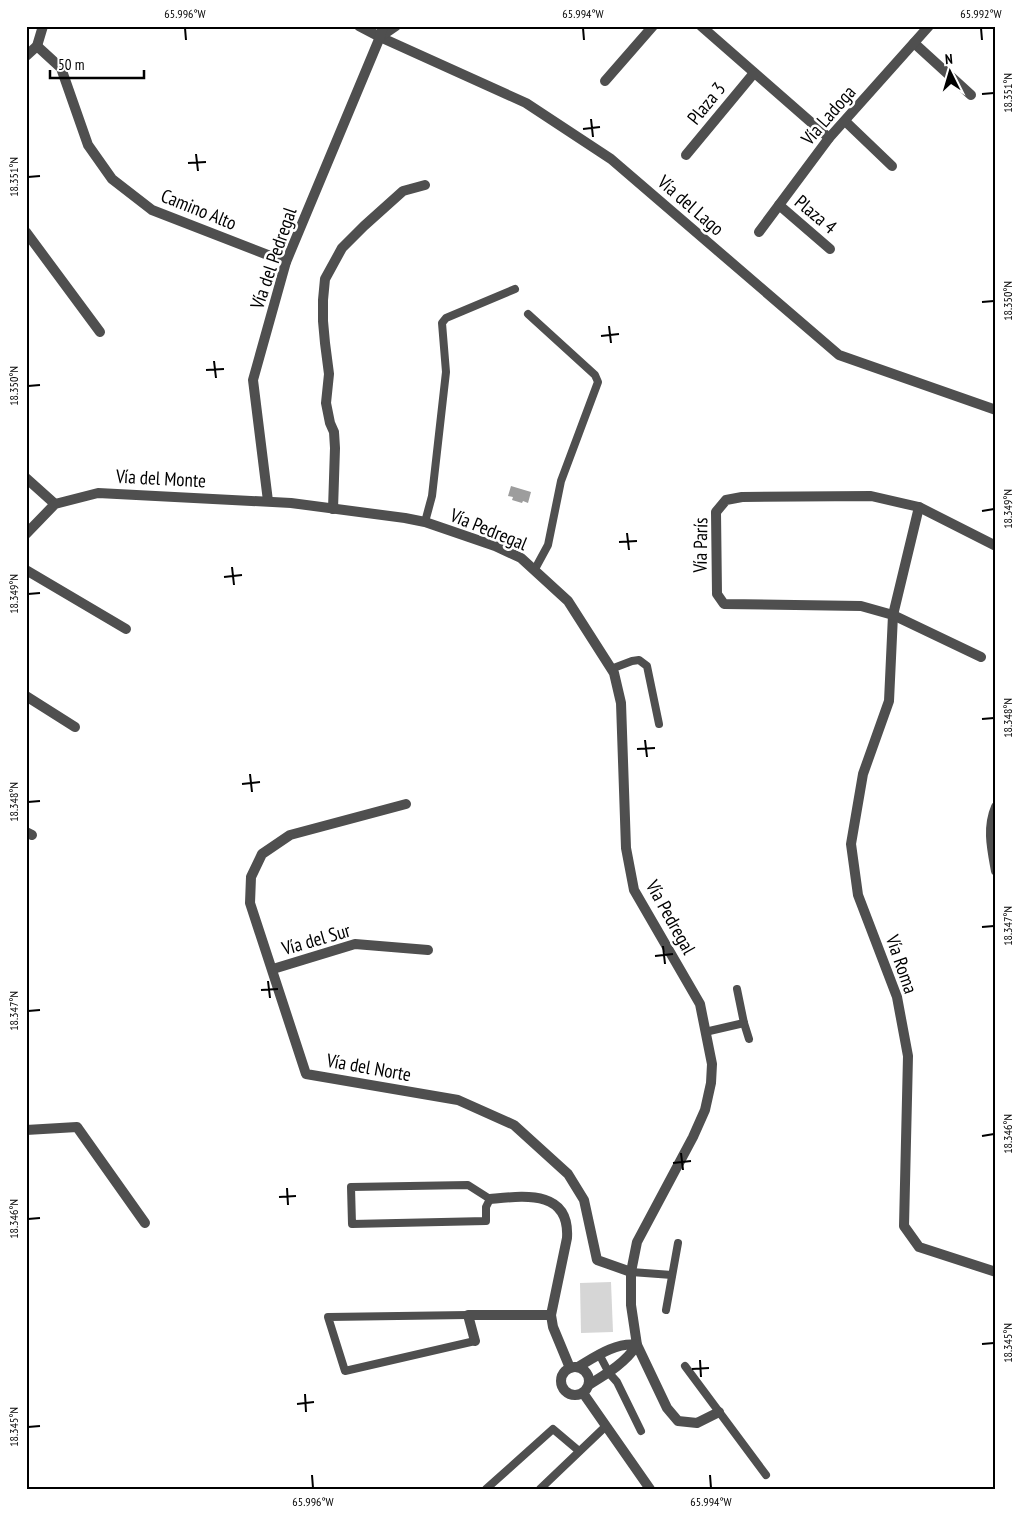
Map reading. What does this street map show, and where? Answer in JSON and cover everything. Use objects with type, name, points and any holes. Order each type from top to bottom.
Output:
[{"type":"street","points":[[26,56],[37,46],[43,26]]},
{"type":"street","name":"Vía del Lago","points":[[359,26],[526,103],[611,159],[839,355],[996,410]]},
{"type":"street","name":"Vía del Pedregal","points":[[268,501],[253,380],[286,262],[383,26]]},
{"type":"street","points":[[380,37],[396,26]]},
{"type":"street","points":[[605,81],[654,26]]},
{"type":"street","points":[[701,26],[829,138]]},
{"type":"street","name":"Vía Ladoga","points":[[759,232],[829,138],[928,26]]},
{"type":"street","points":[[914,43],[971,95]]},
{"type":"street","name":"Camino Alto","points":[[37,46],[61,68],[88,145],[112,179],[152,210],[286,262]]},
{"type":"street","name":"Plaza 3","points":[[686,155],[754,73]]},
{"type":"street","points":[[845,122],[892,166]]},
{"type":"street","points":[[333,508],[335,448],[334,432],[326,403],[329,374],[324,344],[323,321],[325,279],[342,248],[364,226],[403,191],[425,185]]},
{"type":"street","name":"Plaza 4","points":[[779,205],[830,249]]},
{"type":"street","points":[[26,232],[100,332]]},
{"type":"street","points":[[26,478],[55,504],[26,534]]},
{"type":"street","name":"Vía del Monte","points":[[55,504],[98,493],[268,501]]},
{"type":"street","name":"Vía París","points":[[981,657],[893,615],[861,606],[724,604],[717,594],[716,512],[726,500],[742,496],[871,496],[919,507],[996,546]]},
{"type":"street","name":"Vía Pedregal","points":[[268,501],[333,508],[425,522],[496,546],[521,558],[568,601],[614,673],[621,702],[626,848],[634,890],[700,1004],[712,1064],[711,1083],[705,1110],[693,1138],[637,1242],[631,1272],[631,1305],[637,1345],[667,1408],[678,1420],[698,1422],[719,1412]]},
{"type":"street","name":"Vía Roma","points":[[919,507],[893,615],[889,701],[863,774],[851,844],[858,895],[897,997],[908,1056],[904,1226],[919,1247],[996,1272]]},
{"type":"street","points":[[26,570],[126,629]]},
{"type":"street","points":[[26,696],[75,727]]},
{"type":"street","name":"Vía del Norte","points":[[406,804],[290,835],[262,854],[251,877],[250,903],[306,1074],[458,1100],[514,1125],[568,1174],[584,1200],[597,1260],[631,1272]]},
{"type":"street","points":[[996,807],[992,816],[990,841],[996,870]]},
{"type":"street","name":"Vía del Sur","points":[[273,969],[355,944],[428,950]]},
{"type":"street","points":[[26,1130],[77,1127],[145,1223]]},
{"type":"street","points":[[490,1199],[542,1198],[554,1203],[563,1215],[568,1227],[567,1238],[550,1314],[553,1327],[574,1368],[587,1373],[590,1384]]},
{"type":"street","points":[[475,1341],[468,1316],[550,1314]]},
{"type":"street","points":[[626,1343],[637,1345],[629,1357],[590,1384],[584,1393],[573,1396],[563,1390],[561,1379],[563,1374],[599,1354],[626,1343]]},
{"type":"street","points":[[584,1393],[650,1489]]},
{"type":"lane","points":[[425,522],[432,496],[446,372],[442,323],[446,318],[515,289]]},
{"type":"lane","points":[[528,314],[596,375],[598,382],[561,480],[548,545],[535,569]]},
{"type":"lane","points":[[611,669],[639,660],[647,666],[659,724]]},
{"type":"lane","points":[[737,989],[744,1023],[750,1039]]},
{"type":"lane","points":[[706,1032],[744,1023]]},
{"type":"lane","points":[[468,1185],[490,1199],[486,1207],[486,1222],[352,1224],[351,1187],[468,1185]]},
{"type":"lane","points":[[666,1310],[678,1243]]},
{"type":"lane","points":[[631,1272],[672,1275]]},
{"type":"lane","points":[[468,1316],[328,1317],[345,1371],[475,1341]]},
{"type":"lane","points":[[599,1354],[617,1382],[641,1431]]},
{"type":"lane","points":[[685,1366],[766,1475]]},
{"type":"lane","points":[[540,1489],[606,1426]]},
{"type":"lane","points":[[486,1489],[553,1428],[579,1451]]},
{"type":"shaded area","points":[[511,486],[531,492],[528,503],[512,500],[513,497],[508,496]]},
{"type":"shaded area","points":[[611,1282],[613,1332],[581,1333],[580,1283]]}]
